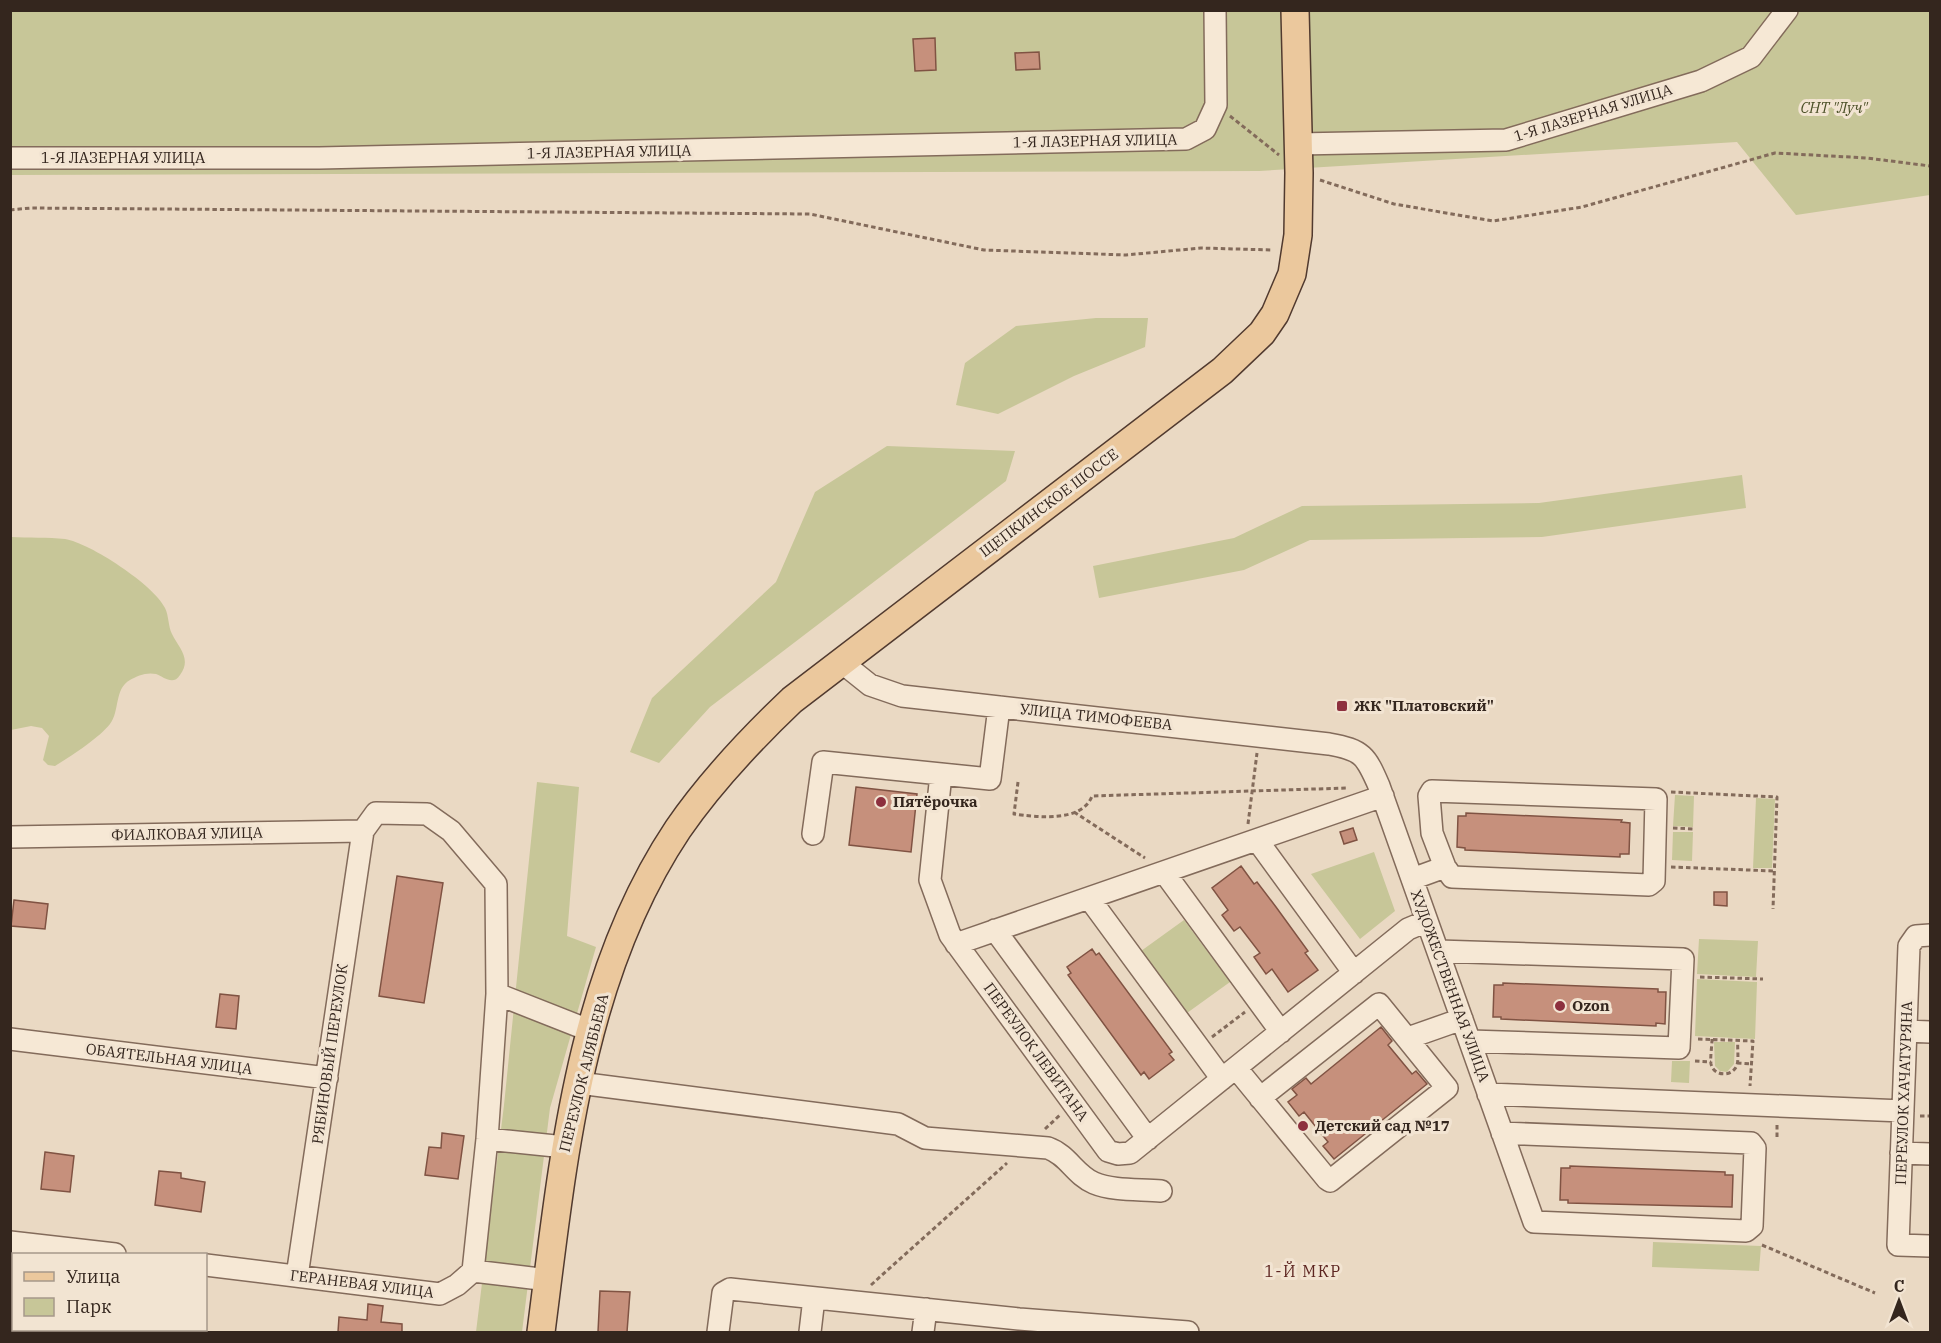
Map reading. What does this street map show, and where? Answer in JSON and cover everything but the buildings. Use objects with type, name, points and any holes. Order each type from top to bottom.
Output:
[{"type":"main road","name":"ЩЕПКИНСКОЕ ШОССЕ","points":[[628,925],[652,873],[678,830],[705,793],[762,728],[840,661],[1187,399],[1237,358],[1275,314],[1292,274],[1296,251],[1299,173],[1295,10]]},
{"type":"main road","name":"ПЕРЕУЛОК АЛЯБЬЕВА","points":[[541,1332],[565,1147],[591,1031],[628,925]]},
{"type":"street","points":[[1215,10],[1216,105]]},
{"type":"street","name":"1-Я ЛАЗЕРНАЯ УЛИЦА","points":[[1298,144],[1506,140],[1701,81],[1751,57],[1787,10]]},
{"type":"street","name":"1-Я ЛАЗЕРНАЯ УЛИЦА","points":[[10,158],[319,158],[1186,139],[1205,129],[1216,105]]},
{"type":"street","name":"УЛИЦА ТИМОФЕЕВА","points":[[840,661],[860,679],[883,691],[999,707],[1329,744],[1361,752]]},
{"type":"street","points":[[813,834],[823,762],[990,779],[999,707]]},
{"type":"street","name":"ХУДОЖЕСТВЕННАЯ УЛИЦА","points":[[1361,752],[1368,761],[1381,791],[1437,951],[1470,1041],[1488,1094],[1502,1133],[1534,1222],[1750,1230],[1754,1144],[1502,1133]]},
{"type":"street","name":"ПЕРЕУЛОК ЛЕВИТАНА","points":[[941,774],[930,880],[953,940],[1108,1151],[1118,1154],[1130,1153],[1148,1139]]},
{"type":"street","points":[[953,940],[995,930],[1251,842],[1381,791]]},
{"type":"street","points":[[1432,791],[1656,799],[1654,881],[1649,885],[1452,878],[1445,867],[1432,833],[1429,795],[1432,791]]},
{"type":"street","points":[[363,831],[376,813],[427,814],[451,831],[496,884],[497,994],[487,1138],[473,1271],[548,1280]]},
{"type":"street","name":"ФИАЛКОВАЯ УЛИЦА","points":[[10,837],[363,831]]},
{"type":"street","name":"РЯБИНОВЫЙ ПЕРЕУЛОК","points":[[297,1276],[363,831]]},
{"type":"street","points":[[1251,842],[1354,972]]},
{"type":"street","points":[[1412,879],[1445,867]]},
{"type":"street","points":[[1164,872],[1281,1032]]},
{"type":"street","points":[[1089,898],[1198,1047],[1260,1098],[1327,1179],[1335,1180],[1446,1090],[1446,1085],[1383,1006],[1375,1005],[1260,1098]]},
{"type":"street","points":[[995,930],[1148,1139],[1408,929],[1427,921]]},
{"type":"street","name":"ПЕРЕУЛОК ХАЧАТУРЯНА","points":[[1920,938],[1906,1031],[1898,1245],[1930,1246]]},
{"type":"street","points":[[1437,951],[1683,959],[1680,1048],[1470,1041]]},
{"type":"street","points":[[497,994],[591,1031]]},
{"type":"street","points":[[1408,1038],[1462,1019]]},
{"type":"street","points":[[1906,1031],[1930,1032]]},
{"type":"street","name":"ОБАЯТЕЛЬНАЯ УЛИЦА","points":[[10,1039],[327,1078]]},
{"type":"street","points":[[579,1083],[898,1124],[925,1138],[1058,1151],[1078,1173],[1094,1183],[1161,1191]]},
{"type":"street","points":[[1488,1094],[1903,1111]]},
{"type":"street","points":[[487,1138],[565,1147]]},
{"type":"street","points":[[1901,1153],[1930,1154]]},
{"type":"street","points":[[10,1242],[106,1253]]},
{"type":"street","name":"ГЕРАНЕВАЯ УЛИЦА","points":[[207,1265],[440,1294],[457,1285],[473,1271]]},
{"type":"street","points":[[718,1332],[725,1290],[926,1309],[1018,1326],[1188,1332]]},
{"type":"street","points":[[810,1332],[814,1298]]},
{"type":"street","points":[[923,1332],[926,1309]]},
{"type":"path","points":[[1216,105],[1299,173],[1394,204],[1493,221],[1582,207],[1775,153],[1867,158],[1930,166]]},
{"type":"path","points":[[10,210],[31,208],[810,214],[984,250],[1126,255],[1201,248],[1296,251]]},
{"type":"path","points":[[1251,842],[1252,793],[1259,736]]},
{"type":"path","points":[[1018,782],[1014,814],[1051,817],[1074,812],[1090,802],[1092,796],[1381,791]]},
{"type":"path","points":[[1656,799],[1666,792],[1778,797],[1773,909]]},
{"type":"path","points":[[1074,812],[1164,872]]},
{"type":"path","points":[[1673,867],[1774,871]]},
{"type":"path","points":[[1684,976],[1763,979]]},
{"type":"path","points":[[1198,1047],[1259,1002]]},
{"type":"path","points":[[1681,1038],[1753,1041],[1751,1086],[1740,1086]]},
{"type":"path","points":[[1712,1040],[1711,1062],[1715,1071],[1723,1074],[1732,1072],[1737,1063],[1738,1040]]},
{"type":"path","points":[[1695,1061],[1711,1062]]},
{"type":"path","points":[[1737,1063],[1752,1064]]},
{"type":"path","points":[[852,1302],[1073,1103]]},
{"type":"path","points":[[1777,1137],[1778,1117]]},
{"type":"path","points":[[1762,1245],[1875,1293]]},
{"type":"green space","name":"СНТ \"Луч\"","points":[[10,11],[1930,11],[1930,195],[1796,215],[1737,142],[1259,171],[11,175]]},
{"type":"green space","points":[[1096,318],[1148,318],[1145,347],[1074,376],[998,414],[956,405],[965,363],[1016,326]]},
{"type":"green space","points":[[887,446],[1015,451],[1006,481],[710,707],[659,763],[630,752],[652,698],[776,582],[815,492]]},
{"type":"green space","points":[[1742,475],[1746,508],[1542,537],[1310,540],[1244,570],[1099,598],[1093,566],[1234,538],[1302,506],[1539,503]]},
{"type":"green space","points":[[11,537],[65,539],[90,548],[120,566],[159,599],[165,608],[171,631],[185,659],[183,669],[174,680],[149,674],[136,677],[125,684],[119,694],[110,724],[92,741],[55,766],[48,765],[43,760],[49,736],[42,728],[31,726],[11,730]]},
{"type":"green space","points":[[537,782],[579,787],[567,936],[596,947],[550,1108],[522,1332],[476,1332],[504,1105]]},
{"type":"green space","points":[[1675,795],[1694,796],[1693,827],[1673,826]]},
{"type":"green space","points":[[1756,798],[1775,799],[1772,868],[1753,868]]},
{"type":"green space","points":[[1673,832],[1693,832],[1692,861],[1672,860]]},
{"type":"green space","points":[[1374,852],[1395,911],[1360,939],[1311,874]]},
{"type":"green space","points":[[1184,920],[1230,982],[1187,1013],[1141,951]]},
{"type":"green space","points":[[1699,939],[1758,941],[1756,977],[1697,974]]},
{"type":"green space","points":[[1697,979],[1757,982],[1755,1039],[1695,1036]]},
{"type":"green space","points":[[1714,1042],[1735,1042],[1734,1064],[1727,1072],[1720,1071],[1715,1066]]},
{"type":"green space","points":[[1672,1061],[1690,1061],[1689,1083],[1671,1082]]},
{"type":"green space","points":[[1653,1242],[1761,1246],[1759,1271],[1652,1267]]},
{"type":"place","name":"ЖК \"Платовский\"","points":[[1342,706]]},
{"type":"place","name":"Пятёрочка","points":[[881,802]]},
{"type":"place","name":"Ozon","points":[[1560,1006]]},
{"type":"place","name":"Детский сад №17","points":[[1303,1126]]},
{"type":"district","name":"1-Й МКР","points":[[1303,1271]]}]
